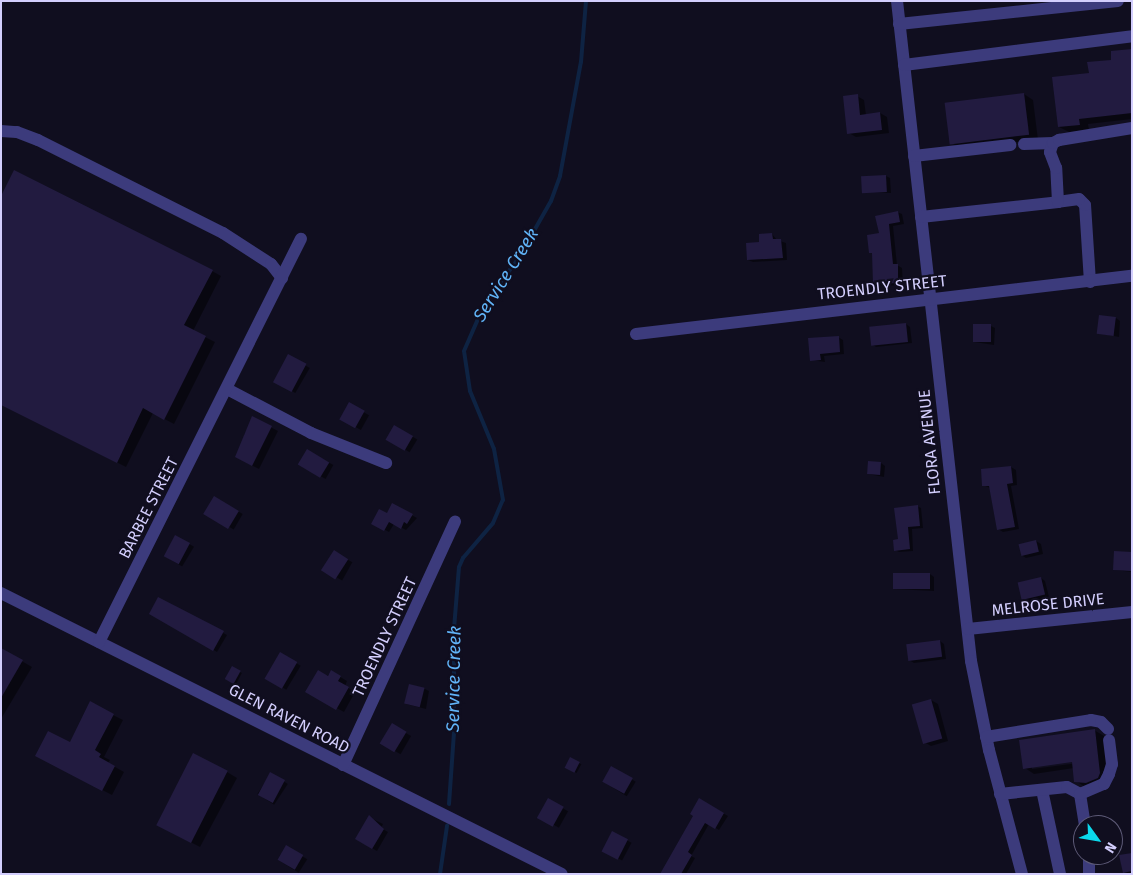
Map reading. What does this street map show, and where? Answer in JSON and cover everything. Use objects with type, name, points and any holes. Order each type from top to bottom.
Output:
[{"type":"street","name":"FLORA AVENUE","points":[[897,1],[968,629],[986,736],[1022,874]]},
{"type":"street","points":[[899,24],[1118,1]]},
{"type":"street","points":[[904,65],[1132,36]]},
{"type":"street","points":[[1024,144],[1053,143],[1132,128]]},
{"type":"street","points":[[1,131],[17,132],[38,140],[223,233],[271,264],[282,278]]},
{"type":"street","points":[[1053,143],[1050,152],[1056,168],[1058,202]]},
{"type":"street","points":[[914,156],[1010,145]]},
{"type":"street","points":[[921,218],[1079,199],[1085,205],[1090,282]]},
{"type":"street","name":"BARBEE STREET","points":[[99,642],[301,238]]},
{"type":"street","name":"TROENDLY STREET","points":[[636,334],[1132,276]]},
{"type":"street","points":[[227,389],[310,433],[386,463]]},
{"type":"street","name":"TROENDLY STREET","points":[[343,764],[455,522]]},
{"type":"street","name":"GLEN RAVEN ROAD","points":[[1,593],[562,874]]},
{"type":"street","name":"MELROSE DRIVE","points":[[968,629],[1132,612]]},
{"type":"street","points":[[986,736],[1091,720],[1101,722],[1108,734],[1112,764],[1104,784],[1080,794]]},
{"type":"street","points":[[1000,794],[1067,787],[1080,794]]},
{"type":"street","points":[[1042,790],[1060,874]]},
{"type":"street","points":[[1080,794],[1083,815]]},
{"type":"building","points":[[1132,49],[1132,113],[1079,119],[1080,125],[1058,127],[1052,77],[1089,73],[1087,62],[1111,60],[1111,51]]},
{"type":"building","points":[[1024,93],[1029,135],[950,144],[945,103]]},
{"type":"building","points":[[858,94],[860,115],[880,112],[882,130],[847,134],[843,96]]},
{"type":"building","points":[[14,170],[213,270],[184,325],[206,336],[164,420],[143,408],[117,463],[1,405],[1,196]]},
{"type":"building","points":[[886,175],[887,192],[862,193],[861,176]]},
{"type":"building","points":[[898,211],[900,222],[889,224],[893,264],[898,264],[898,283],[873,284],[872,253],[869,253],[867,235],[879,233],[875,216]]},
{"type":"building","points":[[772,233],[773,239],[781,239],[783,258],[747,260],[746,243],[759,242],[759,234]]},
{"type":"building","points":[[1099,315],[1116,317],[1114,336],[1097,334]]},
{"type":"building","points":[[906,323],[908,342],[871,346],[869,327]]},
{"type":"building","points":[[973,324],[991,324],[991,342],[973,342]]},
{"type":"building","points":[[839,336],[840,352],[820,354],[821,360],[810,361],[808,338]]},
{"type":"building","points":[[288,354],[307,364],[292,392],[273,382]]},
{"type":"building","points":[[349,402],[365,411],[355,428],[339,419]]},
{"type":"building","points":[[252,416],[272,426],[252,466],[235,457]]},
{"type":"building","points":[[394,425],[413,436],[405,451],[386,440]]},
{"type":"building","points":[[307,449],[329,462],[320,478],[298,464]]},
{"type":"building","points":[[868,461],[881,462],[880,475],[867,474]]},
{"type":"building","points":[[1011,466],[1013,483],[1007,484],[1015,527],[997,530],[989,486],[982,486],[981,469]]},
{"type":"building","points":[[214,496],[239,511],[228,529],[203,514]]},
{"type":"building","points":[[392,503],[413,514],[407,524],[404,522],[401,529],[389,522],[384,531],[371,524],[379,509],[387,513]]},
{"type":"building","points":[[918,505],[920,526],[908,527],[910,549],[894,551],[893,540],[898,539],[894,508]]},
{"type":"building","points":[[175,535],[190,543],[179,564],[164,556]]},
{"type":"building","points":[[1036,540],[1039,552],[1021,556],[1019,544]]},
{"type":"building","points":[[334,550],[348,559],[335,579],[321,570]]},
{"type":"building","points":[[1114,551],[1132,552],[1131,571],[1113,570]]},
{"type":"building","points":[[893,573],[930,573],[930,589],[893,589]]},
{"type":"building","points":[[1041,577],[1045,595],[1022,600],[1018,582]]},
{"type":"building","points":[[158,597],[224,631],[213,651],[149,614]]},
{"type":"building","points":[[940,640],[942,657],[908,661],[906,644]]},
{"type":"building","points":[[1,648],[23,660],[1,698]]},
{"type":"building","points":[[280,652],[297,662],[282,689],[264,679]]},
{"type":"building","points":[[232,666],[241,671],[233,684],[225,679]]},
{"type":"building","points":[[318,670],[328,676],[331,670],[341,676],[338,681],[349,687],[336,710],[305,692]]},
{"type":"building","points":[[409,684],[425,688],[420,707],[404,703]]},
{"type":"building","points":[[931,699],[942,738],[923,744],[912,705]]},
{"type":"building","points":[[90,701],[114,714],[95,750],[101,754],[99,757],[115,766],[102,791],[35,756],[48,731],[70,742]]},
{"type":"building","points":[[392,723],[407,732],[394,752],[380,744]]},
{"type":"building","points":[[1095,729],[1100,773],[1098,778],[1086,783],[1074,782],[1072,762],[1023,769],[1019,740]]},
{"type":"building","points":[[193,753],[228,771],[191,843],[156,825]]},
{"type":"building","points":[[570,757],[580,762],[574,773],[565,768]]},
{"type":"building","points":[[611,766],[633,778],[624,794],[602,782]]},
{"type":"building","points":[[270,772],[285,780],[273,803],[258,795]]},
{"type":"building","points":[[548,798],[564,807],[553,827],[537,818]]},
{"type":"building","points":[[699,798],[724,813],[715,829],[705,823],[688,852],[692,855],[681,874],[660,874],[693,816],[690,814]]},
{"type":"building","points":[[369,815],[384,829],[372,849],[355,839]]},
{"type":"building","points":[[612,831],[628,839],[618,860],[602,851]]},
{"type":"building","points":[[286,845],[303,855],[295,870],[278,860]]},
{"type":"building","points":[[1132,853],[1132,871],[1123,873],[1121,865],[1123,865],[1123,854]]},
{"type":"waterway","name":"Service Creek","points":[[449,804],[454,732],[454,629],[459,567],[463,558],[493,523],[503,500],[494,449],[470,391],[464,351],[485,303],[518,259],[551,201],[560,176],[581,62],[586,1]]},
{"type":"waterway","name":"Service Creek","points":[[440,874],[447,826]]}]
